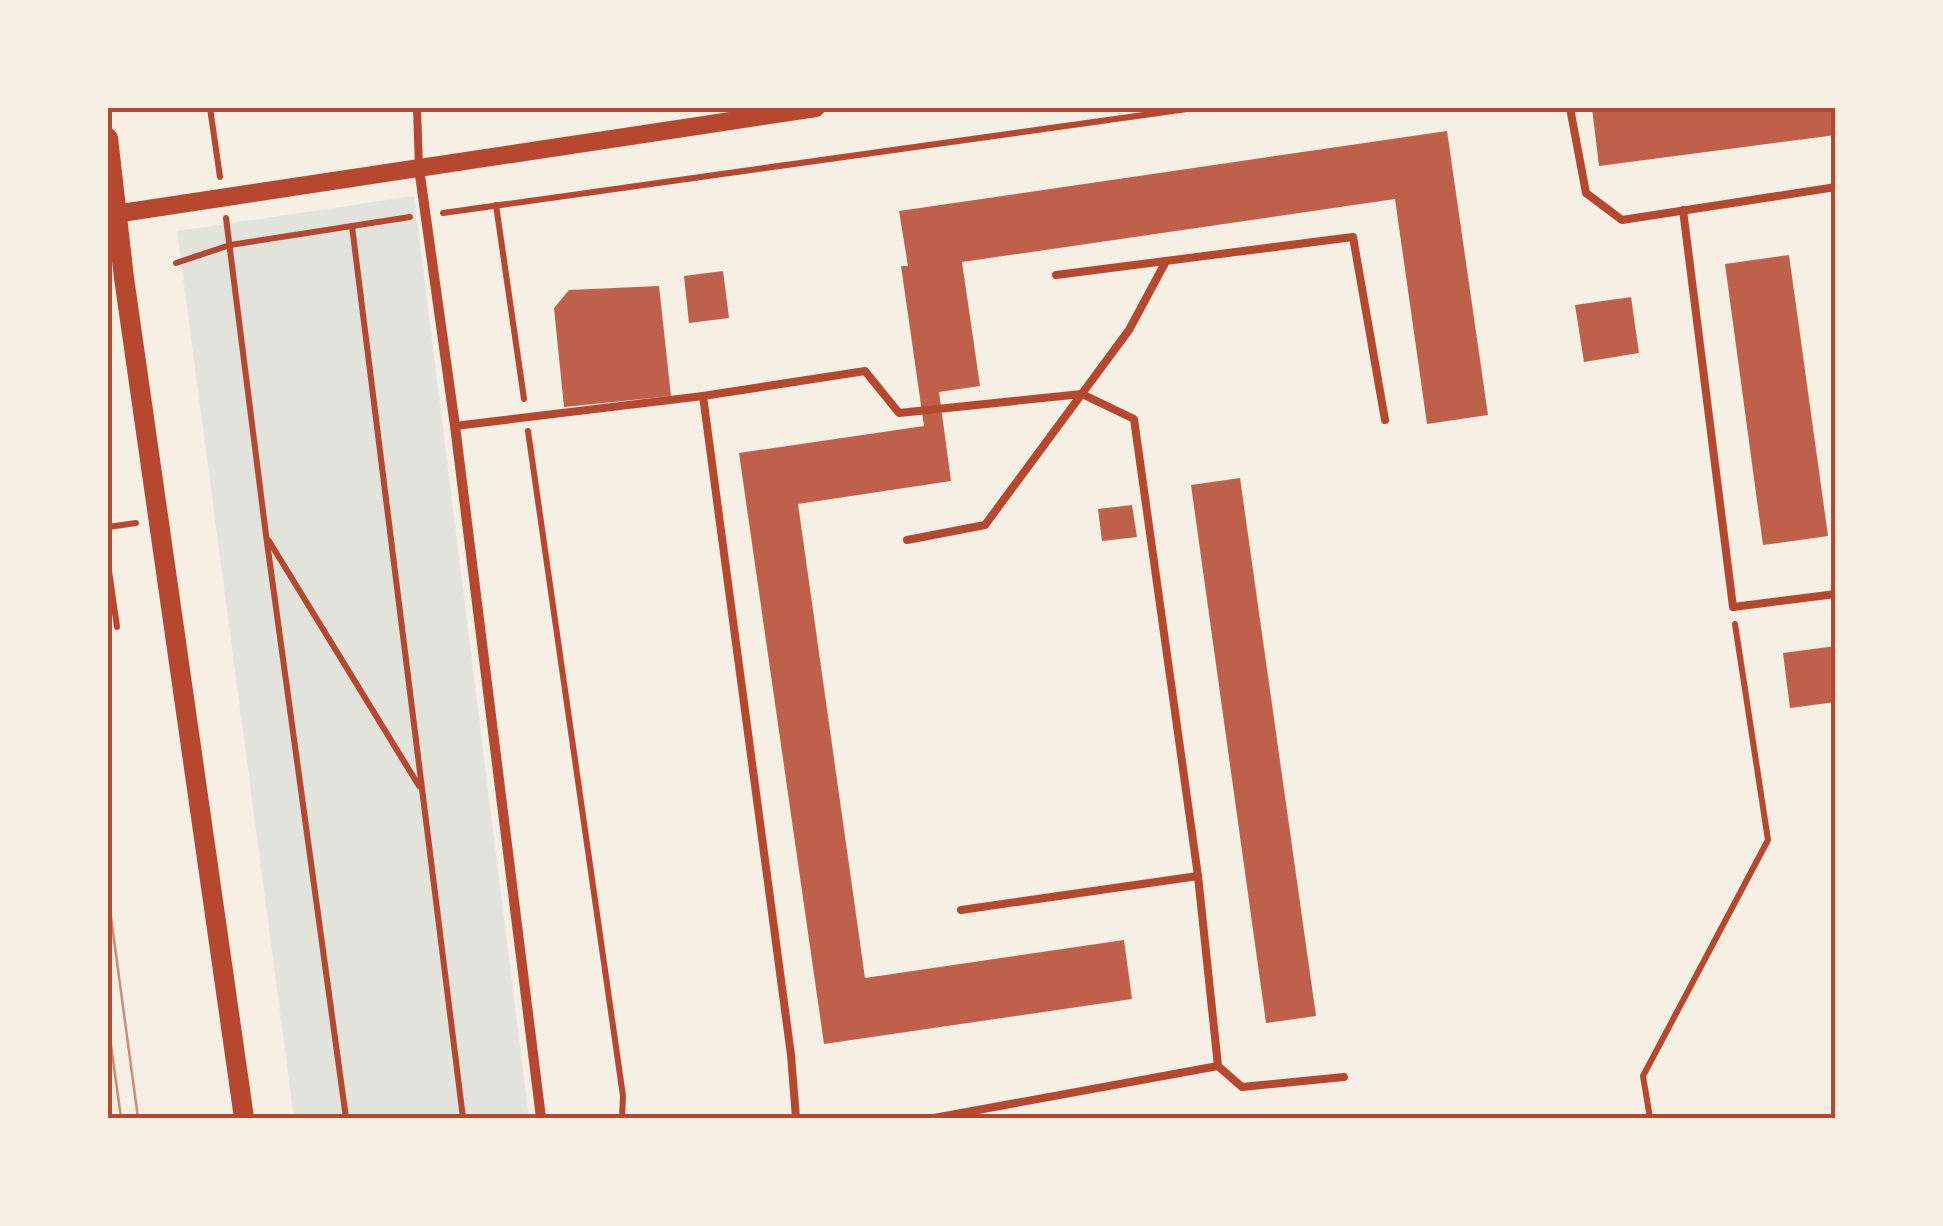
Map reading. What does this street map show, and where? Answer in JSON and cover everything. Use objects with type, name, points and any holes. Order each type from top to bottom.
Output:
[{"type":"main road","points":[[108,138],[113,215],[244,1118]]},
{"type":"street","points":[[113,215],[816,108]]},
{"type":"street","points":[[418,168],[455,426],[541,1118]]},
{"type":"lane","points":[[418,108],[418,168]]},
{"type":"lane","points":[[1570,108],[1586,192],[1622,220],[1836,187]]},
{"type":"lane","points":[[1683,210],[1733,607],[1836,594]]},
{"type":"lane","points":[[1056,274],[1353,237],[1386,420]]},
{"type":"lane","points":[[906,540],[985,525],[1129,330],[1165,263]]},
{"type":"lane","points":[[455,426],[703,396],[865,371],[899,412],[1082,394],[1134,420],[1198,876],[1218,1066],[1242,1087],[1344,1077]]},
{"type":"lane","points":[[703,396],[796,1118]]},
{"type":"lane","points":[[962,910],[1198,876]]},
{"type":"lane","points":[[934,1118],[1218,1066]]},
{"type":"path","points":[[210,108],[221,183]]},
{"type":"path","points":[[176,263],[230,246],[352,226],[1194,108]]},
{"type":"path","points":[[496,205],[620,1078],[622,1118]]},
{"type":"path","points":[[226,216],[346,1118]]},
{"type":"path","points":[[352,226],[463,1118]]},
{"type":"path","points":[[266,535],[422,792]]},
{"type":"path","points":[[108,564],[117,628]]},
{"type":"path","points":[[1650,1118],[1643,1076],[1768,840],[1733,607]]},
{"type":"shaded area","points":[[414,196],[529,1118],[294,1118],[177,231]]},
{"type":"building","points":[[1592,108],[1836,108],[1836,135],[1599,166]]},
{"type":"building","points":[[1447,131],[1488,415],[1427,424],[1395,199],[962,262],[980,386],[939,392],[951,481],[798,504],[865,978],[1124,940],[1132,999],[824,1044],[739,453],[924,426],[901,266],[908,266],[899,211]]},
{"type":"building","points":[[1789,255],[1828,536],[1763,545],[1725,264]]},
{"type":"building","points":[[723,271],[729,318],[689,323],[684,276]]},
{"type":"building","points":[[659,286],[671,396],[564,407],[554,308],[569,290]]},
{"type":"building","points":[[1631,297],[1639,353],[1584,362],[1575,305]]},
{"type":"building","points":[[1240,478],[1316,1016],[1266,1023],[1191,485]]},
{"type":"building","points":[[1132,505],[1137,537],[1102,541],[1098,509]]},
{"type":"building","points":[[1836,646],[1836,702],[1790,708],[1783,653]]},
{"type":"tram line","points":[[108,895],[138,1118]]},
{"type":"tram line","points":[[108,1023],[121,1118]]}]
